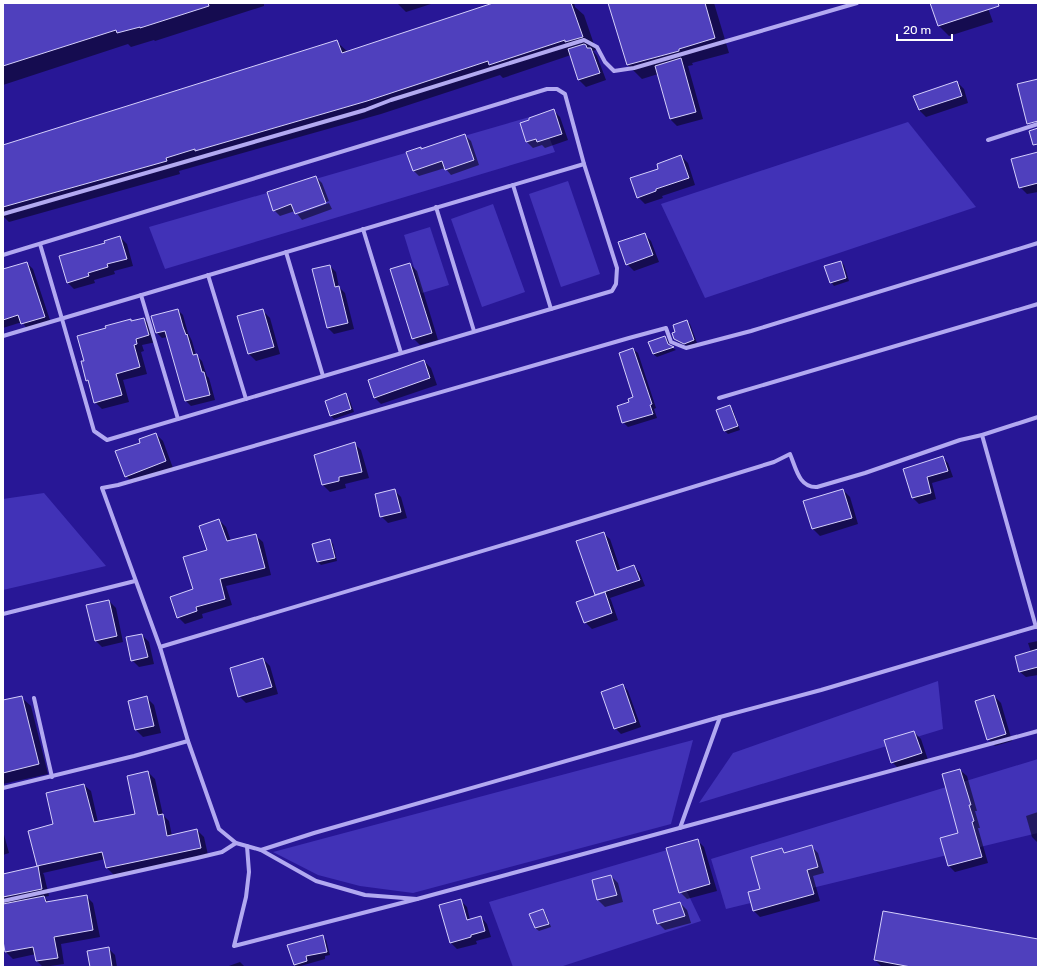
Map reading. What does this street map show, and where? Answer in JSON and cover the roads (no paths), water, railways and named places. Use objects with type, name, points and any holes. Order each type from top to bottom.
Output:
[{"type":"street","points":[[3,214],[365,110],[391,100],[584,40],[597,47],[605,62],[614,71],[634,68],[857,3]]},
{"type":"street","points":[[3,255],[546,89],[557,89],[565,94],[584,164],[617,268],[616,284],[612,291],[107,440],[94,431],[40,244]]},
{"type":"street","points":[[988,140],[1038,124]]},
{"type":"street","points":[[3,336],[584,164]]},
{"type":"street","points":[[513,185],[550,309]]},
{"type":"street","points":[[436,208],[474,331]]},
{"type":"street","points":[[363,229],[401,353]]},
{"type":"street","points":[[417,899],[365,896],[316,881],[261,850],[236,843],[219,829],[188,741],[160,647],[102,488],[118,485],[666,328],[671,342],[686,348],[751,331],[1038,243]]},
{"type":"street","points":[[286,252],[323,376]]},
{"type":"street","points":[[208,275],[246,399]]},
{"type":"street","points":[[141,295],[178,419]]},
{"type":"street","points":[[719,398],[1038,304]]},
{"type":"street","points":[[160,647],[546,532],[774,462],[790,454],[802,482],[811,488],[865,473],[960,440],[982,435],[1038,416]]},
{"type":"street","points":[[261,850],[314,833],[821,690],[1037,627],[982,435]]},
{"type":"street","points":[[3,614],[135,581]]},
{"type":"street","points":[[34,698],[52,777]]},
{"type":"street","points":[[680,828],[720,718]]},
{"type":"street","points":[[247,846],[249,872],[246,897],[234,946],[417,899],[1038,731]]},
{"type":"street","points":[[3,788],[52,777],[188,741]]},
{"type":"street","points":[[3,901],[222,852],[236,843]]}]
